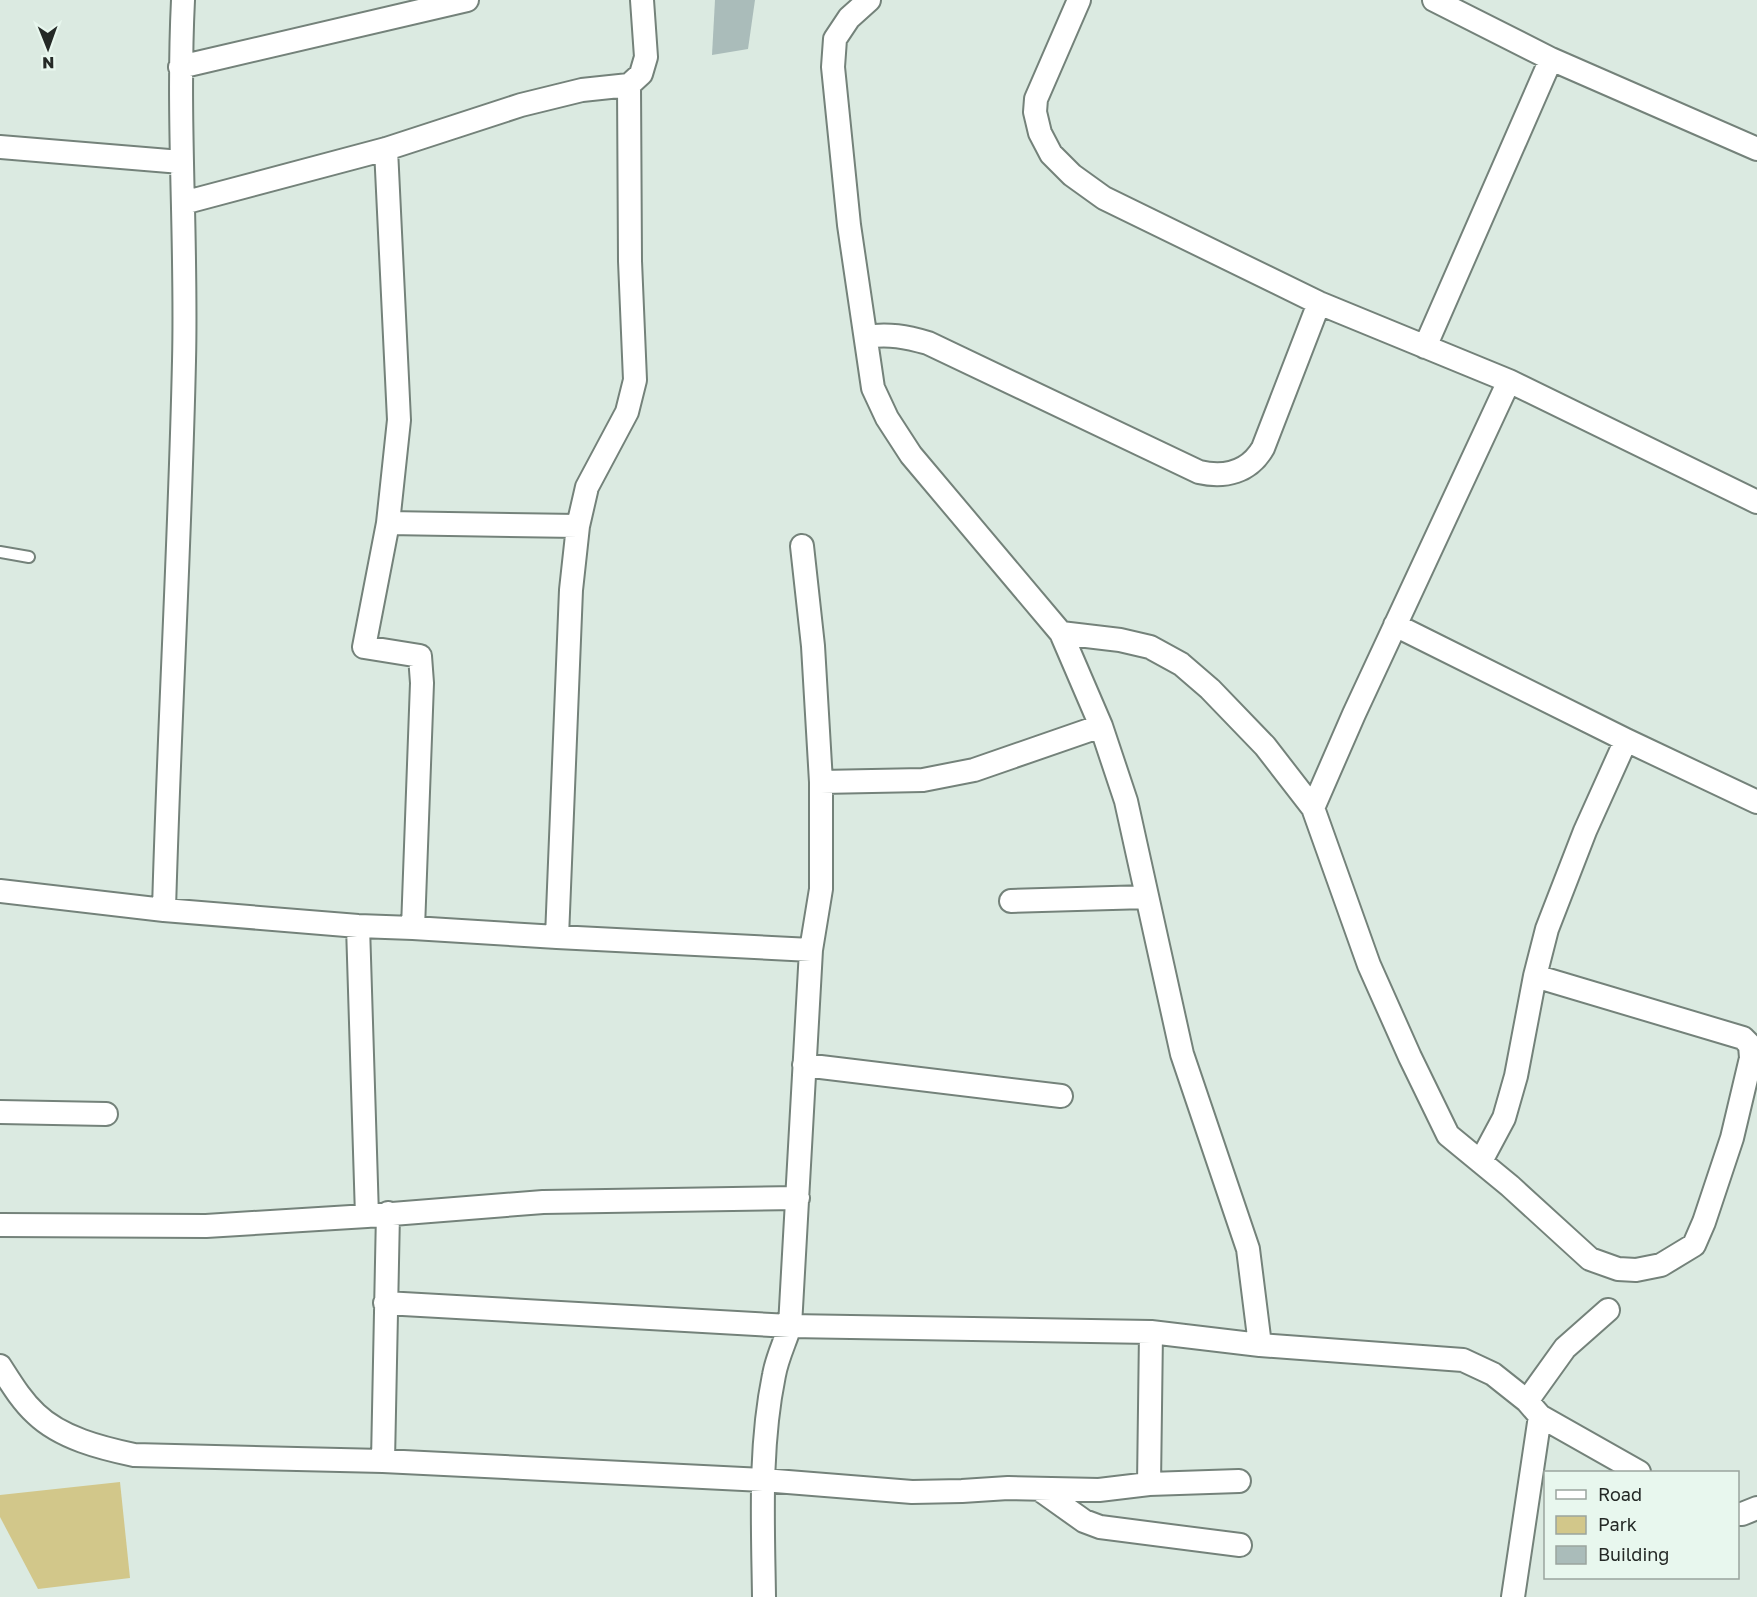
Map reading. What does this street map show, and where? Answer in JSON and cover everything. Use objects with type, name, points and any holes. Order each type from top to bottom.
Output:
[{"type":"street","points":[[164,910],[184,359],[180,67],[183,0]]},
{"type":"street","points":[[180,67],[440,4],[467,0]]},
{"type":"street","points":[[183,203],[386,149],[521,105],[582,90],[629,85],[641,74],[646,57],[642,0]]},
{"type":"street","points":[[869,0],[849,18],[835,39],[833,67],[849,225],[873,388],[887,418],[911,455],[1061,633],[1101,726],[1126,801],[1182,1054],[1248,1249],[1260,1346]]},
{"type":"street","points":[[1079,0],[1036,99],[1035,112],[1040,133],[1052,154],[1072,175],[1104,198],[1319,303],[1509,381],[1757,502]]},
{"type":"street","points":[[1434,0],[1551,59],[1757,149]]},
{"type":"street","points":[[1425,347],[1551,59]]},
{"type":"street","points":[[557,938],[571,590],[578,526],[587,487],[627,412],[635,380],[630,261],[629,85]]},
{"type":"street","points":[[0,147],[181,162]]},
{"type":"street","points":[[386,149],[399,420],[388,523],[364,647],[420,656],[422,683],[413,928]]},
{"type":"street","points":[[866,337],[880,334],[901,335],[928,343],[1199,472],[1213,475],[1228,474],[1251,464],[1263,448],[1319,303]]},
{"type":"street","points":[[1313,808],[1395,625],[1509,381]]},
{"type":"street","points":[[388,523],[578,526]]},
{"type":"street","points":[[764,1597],[763,1480],[774,1373],[790,1326],[811,950],[821,889],[821,782],[814,666],[802,546]]},
{"type":"street","points":[[1395,625],[1626,740],[1757,802]]},
{"type":"street","points":[[1061,633],[1120,640],[1150,647],[1181,664],[1210,689],[1265,746],[1313,808],[1369,965],[1448,1136],[1481,1161],[1590,1259],[1618,1269],[1636,1270],[1661,1265],[1694,1245],[1704,1222],[1732,1138],[1751,1058],[1750,1044],[1743,1038],[1535,976]]},
{"type":"street","points":[[821,782],[923,780],[974,770],[1101,726]]},
{"type":"street","points":[[1481,1161],[1504,1118],[1516,1076],[1535,976],[1547,929],[1585,831],[1626,740]]},
{"type":"street","points":[[0,891],[164,910],[358,927],[811,950]]},
{"type":"street","points":[[1011,901],[1147,897]]},
{"type":"street","points":[[358,927],[385,1303],[383,1461]]},
{"type":"street","points":[[804,1065],[1060,1096]]},
{"type":"street","points":[[0,1112],[106,1114]]},
{"type":"street","points":[[0,1225],[206,1226],[543,1202],[798,1198]]},
{"type":"street","points":[[385,1303],[790,1326],[1151,1332],[1260,1346],[1463,1360],[1494,1374],[1533,1409],[1636,1471]]},
{"type":"street","points":[[1513,1597],[1533,1409],[1565,1348],[1608,1310]]},
{"type":"street","points":[[1149,1484],[1151,1332]]},
{"type":"street","points":[[0,1366],[18,1395],[38,1416],[74,1438],[101,1448],[134,1455],[383,1461],[763,1480],[912,1492],[1008,1488],[1099,1490],[1149,1484],[1239,1481]]},
{"type":"street","points":[[1039,1489],[1084,1521],[1100,1527],[1240,1545]]},
{"type":"street","points":[[1739,1514],[1757,1508]]},
{"type":"lane","points":[[0,552],[28,557]]},
{"type":"green space","points":[[120,1482],[130,1578],[38,1589],[0,1517],[0,1495]]},
{"type":"building","points":[[715,0],[755,0],[748,49],[712,55]]}]
